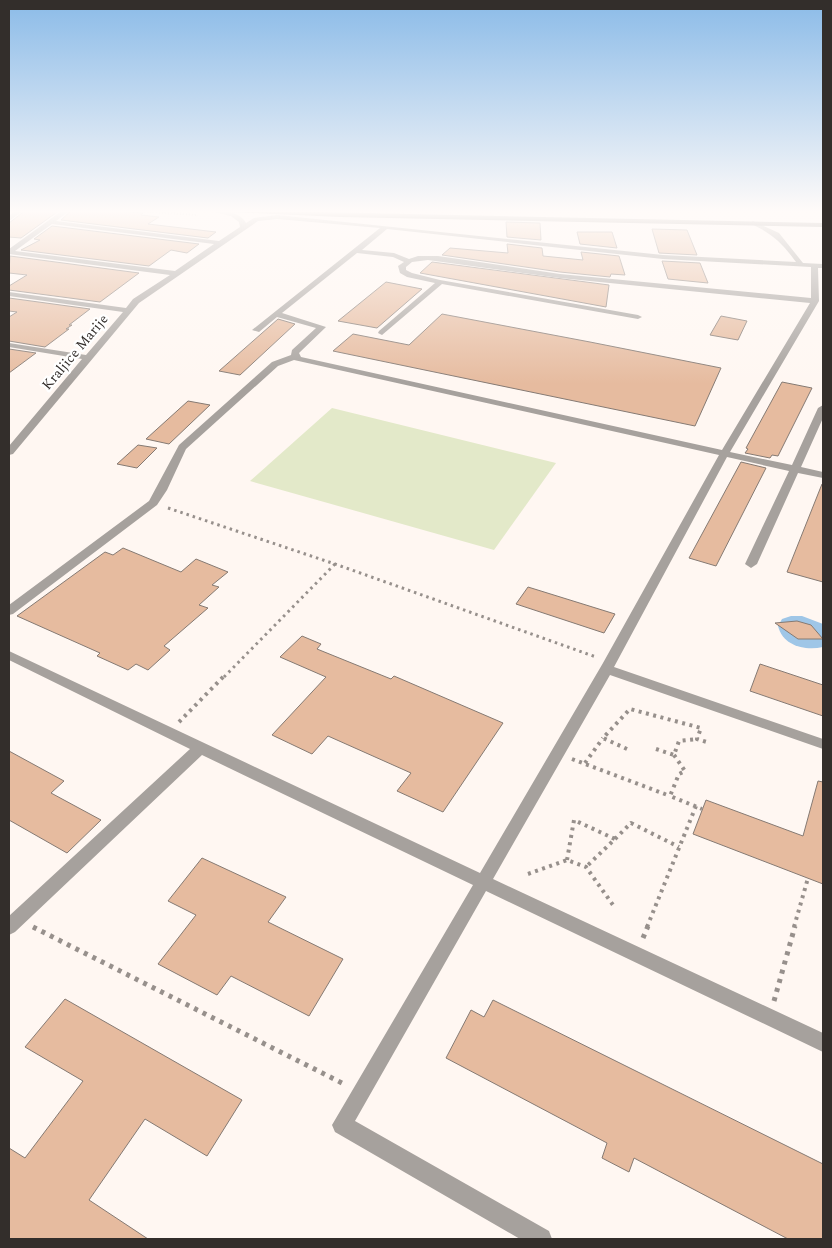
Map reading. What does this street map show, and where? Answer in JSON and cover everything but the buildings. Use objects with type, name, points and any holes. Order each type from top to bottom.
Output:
[{"type":"street","points":[[131,268],[174,274]]},
{"type":"street","name":"Kraljice Marije","points":[[9,452],[127,310],[142,296],[182,268]]},
{"type":"street","points":[[256,330],[334,268]]},
{"type":"street","points":[[402,268],[406,273],[440,282],[638,317]]},
{"type":"street","points":[[502,268],[818,299]]},
{"type":"street","points":[[541,1239],[342,1125],[608,666],[724,454],[818,299],[815,268]]},
{"type":"street","points":[[382,333],[440,282]]},
{"type":"street","points":[[9,294],[127,310]]},
{"type":"street","points":[[276,314],[322,327],[295,352],[295,356]]},
{"type":"street","points":[[9,345],[89,358]]},
{"type":"street","points":[[295,356],[298,360],[823,475]]},
{"type":"street","points":[[9,611],[153,503],[159,496],[175,457],[182,447],[275,364],[295,356]]},
{"type":"street","points":[[752,564],[823,408]]},
{"type":"street","points":[[9,655],[168,733],[823,1043]]},
{"type":"street","points":[[608,666],[823,744]]},
{"type":"street","points":[[13,923],[200,748]]},
{"type":"path","points":[[153,503],[335,564],[608,666]]},
{"type":"path","points":[[168,733],[335,564]]},
{"type":"path","points":[[585,764],[603,738],[630,709],[701,728],[697,739]]},
{"type":"path","points":[[603,738],[627,749]]},
{"type":"path","points":[[674,755],[679,741],[697,739],[710,743]]},
{"type":"path","points":[[656,749],[674,755],[685,771],[679,774],[670,796]]},
{"type":"path","points":[[558,753],[702,809]]},
{"type":"path","points":[[637,954],[696,806]]},
{"type":"path","points":[[567,860],[574,820],[615,839]]},
{"type":"path","points":[[586,867],[631,823],[679,847]]},
{"type":"path","points":[[528,874],[567,860],[586,867],[613,905]]},
{"type":"path","points":[[769,1017],[808,878]]},
{"type":"path","points":[[13,923],[361,1092]]},
{"type":"green space","points":[[332,408],[556,463],[494,550],[250,481]]},
{"type":"water","points":[[791,616],[802,616],[823,624],[823,647],[809,648],[796,646],[785,638],[778,626],[782,619]]}]
